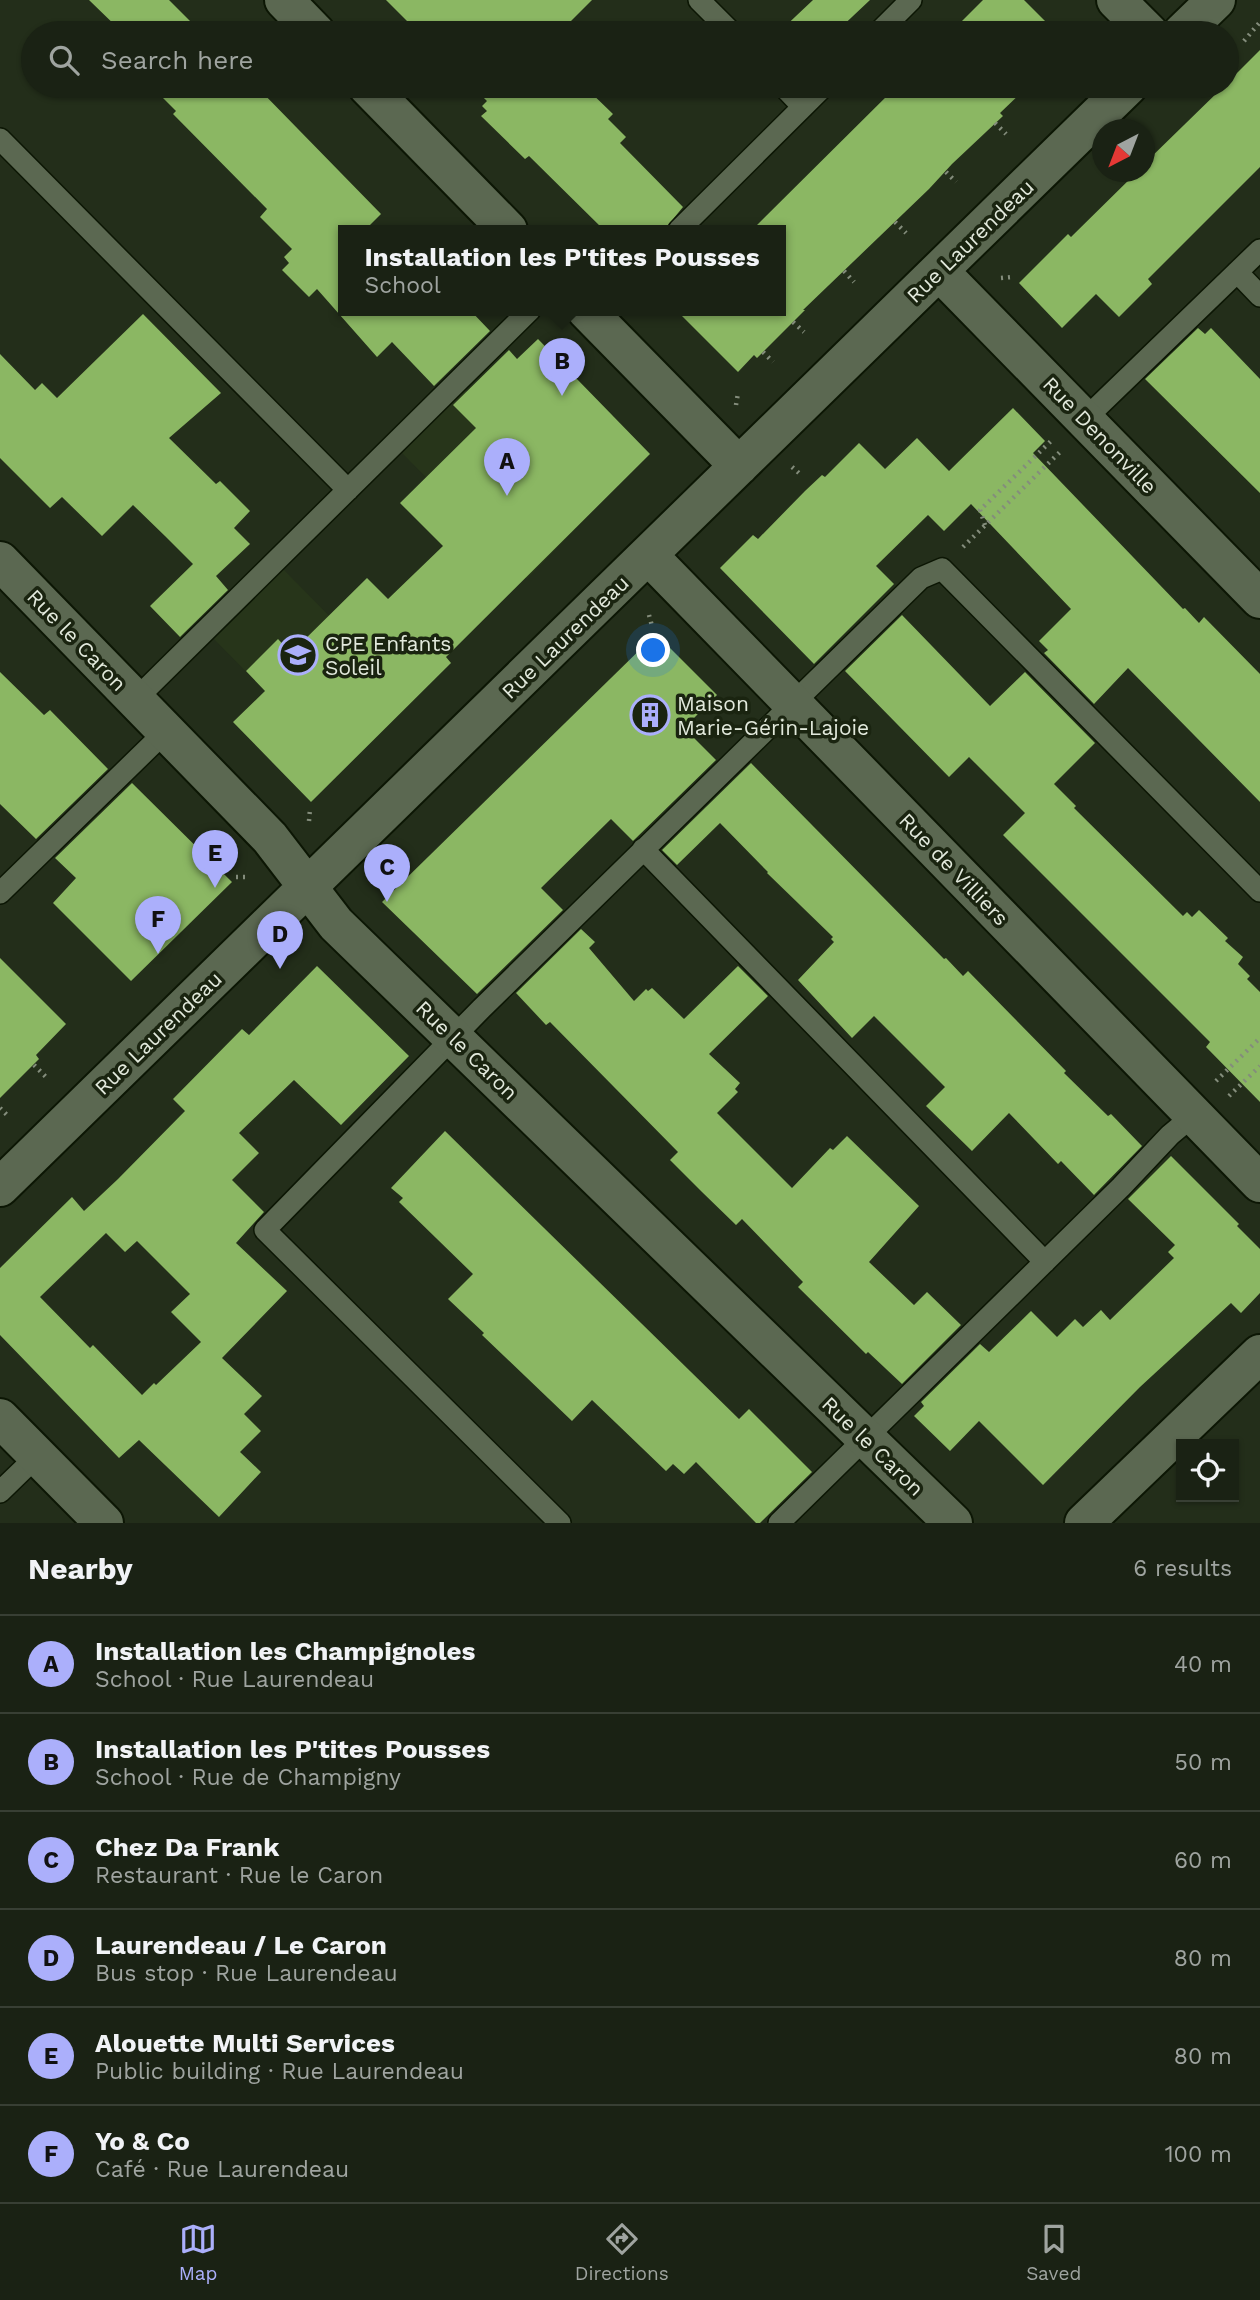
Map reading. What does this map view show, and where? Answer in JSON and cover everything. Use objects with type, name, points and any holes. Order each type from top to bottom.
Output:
[{"type":"street","points":[[284,0],[304,21]]},
{"type":"street","points":[[1116,0],[1137,21]]},
{"type":"street","points":[[1194,21],[1216,0]]},
{"type":"street","points":[[380,98],[503,225]]},
{"type":"street","name":"Rue Laurendeau","points":[[0,1187],[1116,98]]},
{"type":"street","name":"Rue Denonville","points":[[939,271],[1260,599]]},
{"type":"street","points":[[596,316],[739,467]]},
{"type":"street","name":"Rue de Villiers","points":[[648,555],[1260,1184]]},
{"type":"street","name":"Rue le Caron","points":[[0,561],[270,838],[336,924],[953,1523]]},
{"type":"street","points":[[1084,1523],[1260,1354]]},
{"type":"street","points":[[0,1418],[104,1523]]},
{"type":"lane","points":[[699,0],[720,21]]},
{"type":"lane","points":[[889,21],[911,0]]},
{"type":"lane","points":[[794,98],[803,107]]},
{"type":"lane","points":[[684,225],[812,98]]},
{"type":"lane","points":[[0,139],[348,490]]},
{"type":"lane","points":[[1085,419],[1260,250]]},
{"type":"lane","points":[[1237,272],[1260,296]]},
{"type":"lane","points":[[135,700],[524,316]]},
{"type":"lane","points":[[560,1523],[265,1230],[643,849],[921,578],[942,569],[1260,891]]},
{"type":"lane","points":[[0,894],[166,731]]},
{"type":"lane","points":[[643,849],[1045,1262]]},
{"type":"lane","points":[[779,1523],[1045,1262],[1170,1135],[1194,1115]]},
{"type":"lane","points":[[0,1492],[37,1456]]},
{"type":"path","points":[[1244,41],[1260,22]]},
{"type":"path","points":[[995,123],[1006,134]]},
{"type":"path","points":[[946,172],[956,183]]},
{"type":"path","points":[[895,222],[906,233]]},
{"type":"path","points":[[844,271],[854,282]]},
{"type":"path","points":[[793,322],[804,332]]},
{"type":"path","points":[[763,352],[773,362]]},
{"type":"path","points":[[735,409],[738,393]]},
{"type":"path","points":[[985,525],[980,510],[1053,439]]},
{"type":"path","points":[[942,569],[1063,450]]},
{"type":"path","points":[[649,615],[652,626]]},
{"type":"path","points":[[308,825],[310,809]]},
{"type":"path","points":[[1215,1082],[1260,1038]]},
{"type":"path","points":[[34,1065],[46,1077]]},
{"type":"path","points":[[1229,1096],[1260,1066]]},
{"type":"path","points":[[0,1108],[7,1115]]},
{"type":"shaded area","points":[[465,390],[588,516],[527,579],[402,453]]},
{"type":"shaded area","name":"CPE Enfants Soleil","points":[[283,569],[413,701],[343,770],[213,638]]},
{"type":"building","points":[[89,0],[169,0],[190,21],[111,21]]},
{"type":"building","points":[[386,0],[592,0],[571,21],[407,21]]},
{"type":"building","points":[[813,0],[870,0],[848,21],[791,21]]},
{"type":"building","points":[[983,0],[1024,0],[1045,21],[962,21]]},
{"type":"building","points":[[1260,50],[1260,167],[1148,279],[1152,284],[1119,317],[1096,294],[1062,328],[1019,283],[1068,234],[1071,237],[1127,182],[1155,182],[1155,153],[1212,98],[1239,98],[1239,71]]},
{"type":"building","points":[[163,98],[268,98],[381,214],[370,225],[338,225],[338,313],[317,289],[309,297],[282,270],[289,263],[284,257],[292,249],[260,217],[267,209],[173,114],[176,111]]},
{"type":"building","points":[[484,98],[596,98],[613,114],[608,119],[626,137],[620,143],[683,207],[668,225],[599,225],[529,156],[525,159],[481,116],[487,111],[482,106],[487,101]]},
{"type":"building","points":[[885,98],[1016,98],[1000,113],[1003,116],[757,358],[754,355],[738,372],[682,316],[786,316],[786,225],[757,225]]},
{"type":"building","points":[[143,314],[221,393],[169,438],[216,484],[220,481],[250,511],[234,528],[250,544],[216,576],[228,590],[180,637],[150,606],[193,564],[165,536],[133,505],[102,536],[62,497],[50,508],[0,458],[0,354],[35,390],[42,383],[57,398]]},
{"type":"building","points":[[341,316],[476,316],[490,331],[434,386],[392,342],[377,357]]},
{"type":"building","points":[[1198,328],[1205,334],[1211,328],[1260,379],[1260,493],[1145,379]]},
{"type":"building","points":[[538,339],[650,454],[446,657],[451,663],[311,802],[233,722],[265,691],[246,671],[278,639],[291,653],[367,578],[388,599],[443,546],[400,503],[476,428],[453,405],[509,350],[517,359]]},
{"type":"building","points":[[1013,408],[1045,441],[1033,453],[1183,609],[1199,623],[1204,617],[1260,674],[1260,802],[1128,668],[1094,704],[1044,653],[1048,650],[1039,641],[1071,609],[971,504],[944,531],[928,515],[876,566],[894,584],[814,664],[720,568],[753,535],[758,539],[805,491],[822,475],[825,477],[859,443],[885,469],[917,438],[949,471]]},
{"type":"building","points":[[902,615],[990,706],[1025,672],[1095,743],[1054,784],[1076,806],[1074,808],[1183,916],[1187,912],[1192,917],[1199,910],[1228,938],[1225,941],[1243,957],[1238,964],[1250,976],[1247,979],[1260,992],[1260,1102],[1206,1047],[1210,1042],[1003,835],[1025,813],[969,757],[949,777],[845,671]]},
{"type":"building","points":[[656,634],[717,695],[684,728],[716,760],[633,841],[611,819],[541,888],[563,910],[477,994],[382,902]]},
{"type":"building","points":[[0,672],[44,715],[50,710],[108,769],[36,839],[0,804]]},
{"type":"building","points":[[751,763],[944,959],[963,976],[968,971],[1066,1071],[1064,1073],[1108,1116],[1111,1114],[1142,1146],[1094,1195],[1061,1161],[1058,1164],[1009,1113],[972,1151],[926,1106],[945,1087],[874,1016],[852,1038],[798,980],[834,942],[831,939],[833,937],[720,823],[677,865],[662,850]]},
{"type":"building","points":[[132,783],[232,882],[131,981],[53,903],[76,878],[55,858]]},
{"type":"building","points":[[581,929],[595,942],[589,948],[634,1001],[646,989],[648,991],[652,988],[684,1019],[738,966],[768,996],[709,1054],[740,1083],[735,1089],[738,1092],[717,1113],[792,1188],[830,1148],[833,1150],[847,1136],[919,1206],[869,1262],[914,1305],[927,1292],[961,1325],[902,1384],[868,1352],[866,1354],[798,1287],[803,1282],[742,1219],[736,1225],[670,1160],[678,1152],[550,1022],[546,1025],[516,993]]},
{"type":"building","points":[[0,958],[66,1024],[36,1055],[39,1059],[0,1098]]},
{"type":"building","points":[[317,966],[409,1056],[341,1125],[294,1080],[239,1133],[259,1153],[232,1180],[264,1212],[236,1243],[287,1291],[222,1358],[262,1396],[244,1414],[261,1431],[240,1452],[261,1472],[219,1517],[139,1440],[119,1458],[0,1335],[0,1268],[72,1197],[84,1211],[185,1111],[173,1099],[242,1029],[249,1035]],"holes":[[[106,1233],[125,1252],[137,1241],[190,1294],[171,1312],[201,1342],[142,1395],[93,1345],[90,1348],[40,1297]]]},
{"type":"building","points":[[445,1131],[739,1419],[749,1409],[812,1472],[760,1523],[756,1523],[696,1462],[684,1474],[673,1464],[666,1471],[592,1400],[572,1421],[448,1299],[473,1274],[399,1202],[403,1198],[391,1188]]},
{"type":"building","points":[[1171,1156],[1239,1224],[1237,1226],[1260,1249],[1260,1293],[1241,1313],[1231,1303],[1140,1387],[1043,1485],[979,1421],[950,1451],[914,1416],[924,1406],[921,1402],[980,1344],[989,1352],[1031,1311],[1057,1337],[1075,1319],[1083,1327],[1101,1310],[1110,1320],[1174,1258],[1168,1252],[1175,1245],[1128,1199]]},
{"type":"place","name":"Installation les P'tites Pousses","points":[[562,396]]},
{"type":"place","name":"Installation les Champignoles","points":[[507,496]]},
{"type":"place","name":"CPE Enfants Soleil","points":[[298,655]]},
{"type":"place","name":"Maison Marie-Gérin-Lajoie","points":[[650,715]]},
{"type":"place","name":"Alouette Multi Services","points":[[215,888]]},
{"type":"place","name":"Chez Da Frank","points":[[387,902]]},
{"type":"place","name":"Yo & Co","points":[[158,954]]},
{"type":"place","name":"Laurendeau / Le Caron","points":[[280,969]]}]
